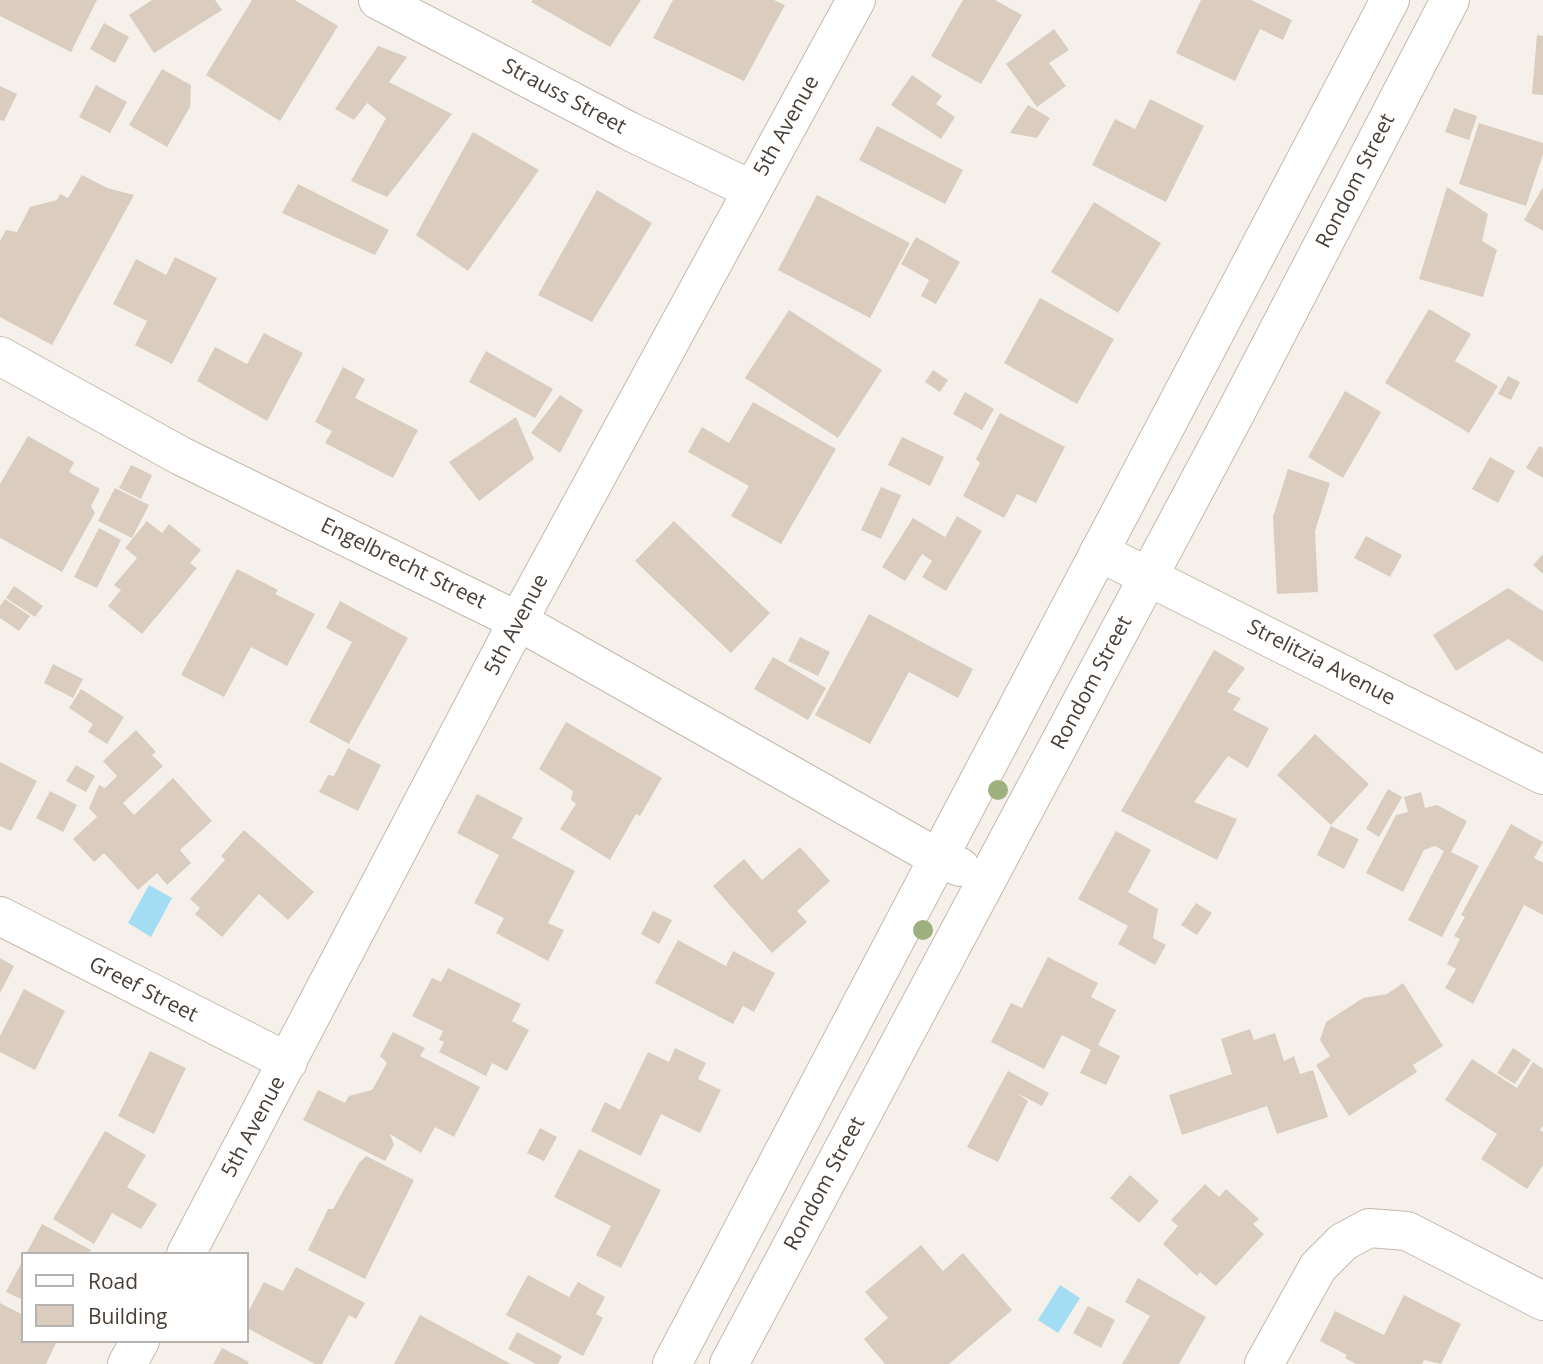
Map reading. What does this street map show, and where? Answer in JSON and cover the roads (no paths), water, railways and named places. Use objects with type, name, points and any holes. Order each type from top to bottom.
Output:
[{"type":"street","name":"Strauss Street","points":[[378,0],[617,125],[752,190]]},
{"type":"street","name":"5th Avenue","points":[[187,1252],[518,621],[856,0]]},
{"type":"street","points":[[681,1361],[938,858],[1390,0]]},
{"type":"street","name":"Rondom Street","points":[[729,1364],[1149,577],[1450,0]]},
{"type":"street","name":"Engelbrecht Street","points":[[0,356],[181,456],[518,621],[938,858],[987,881]]},
{"type":"street","name":"Strelitzia Avenue","points":[[1099,552],[1543,775]]},
{"type":"street","name":"Greef Street","points":[[0,916],[288,1062]]},
{"type":"street","points":[[1264,1364],[1318,1267],[1343,1242],[1369,1228],[1406,1231],[1437,1244],[1543,1301]]},
{"type":"street","points":[[127,1364],[138,1343]]},
{"type":"water","points":[[149,885],[172,898],[151,937],[128,923]]},
{"type":"water","points":[[1060,1285],[1080,1298],[1058,1333],[1038,1320]]}]
